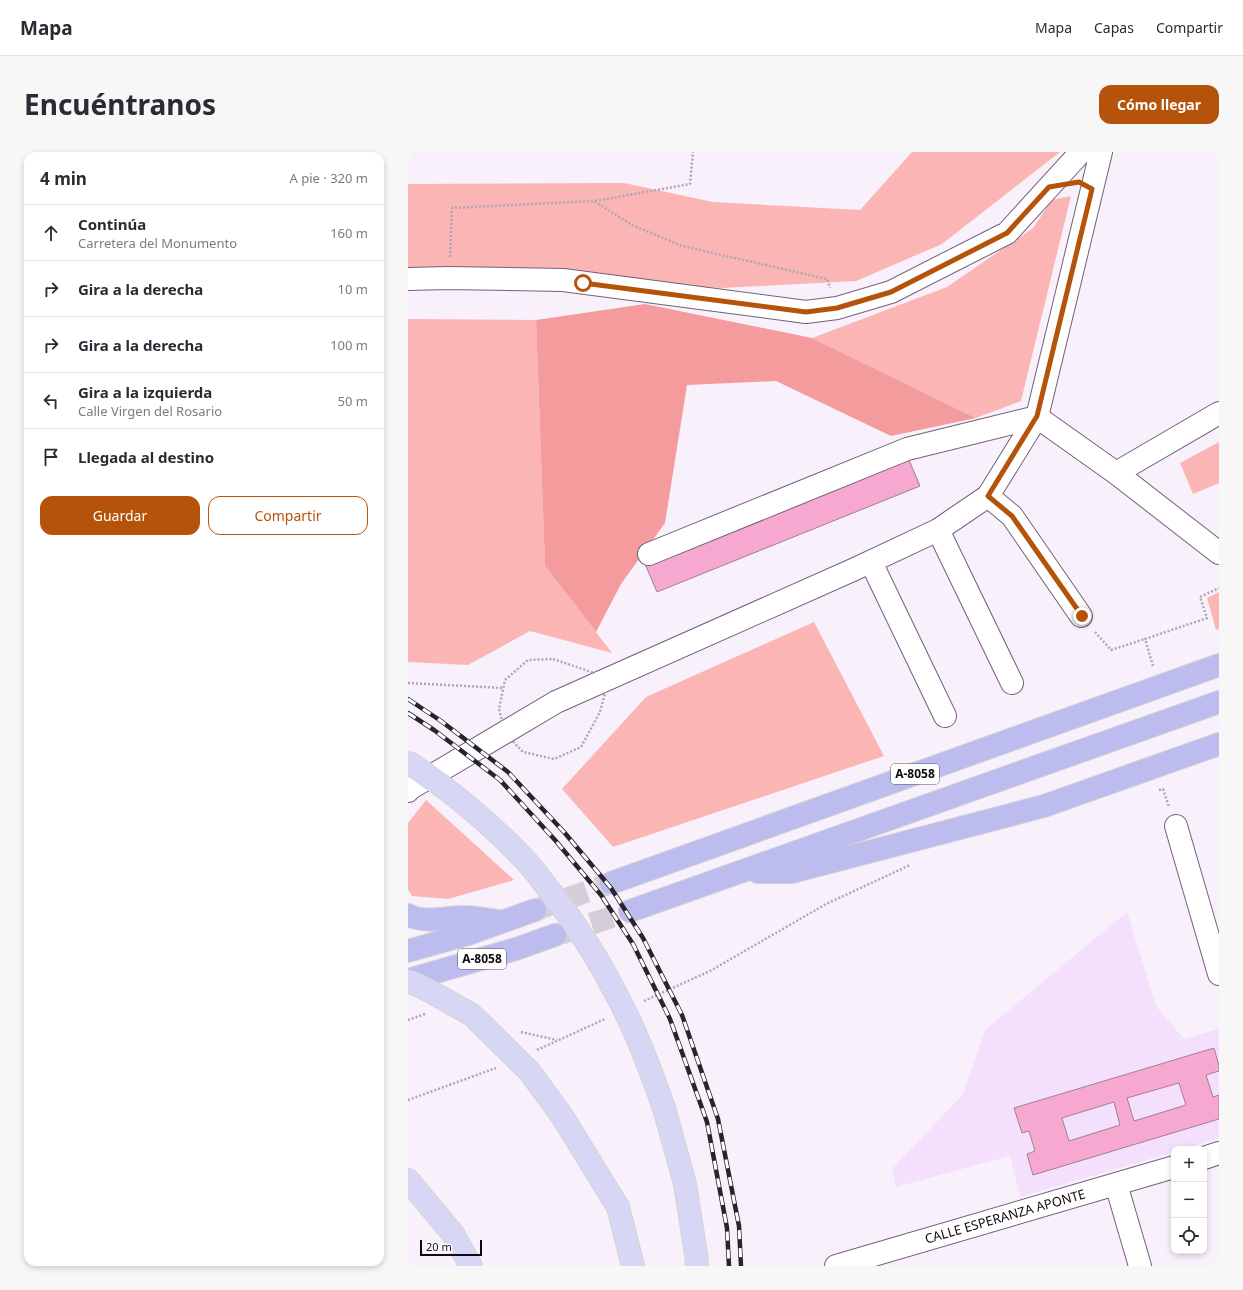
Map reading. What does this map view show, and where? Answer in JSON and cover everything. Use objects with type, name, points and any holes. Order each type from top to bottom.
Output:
[{"type":"highway","name":"A-8058","points":[[610,883],[1219,665]]},
{"type":"highway","name":"A-8058","points":[[630,911],[741,873],[1219,702]]},
{"type":"highway","points":[[741,873],[792,872],[1044,806],[1219,744]]},
{"type":"highway","name":"A-8058","points":[[408,951],[468,934],[535,910]]},
{"type":"highway","points":[[408,915],[415,919],[437,920],[463,917],[505,922]]},
{"type":"highway","name":"A-8058","points":[[408,981],[516,949],[555,935]]},
{"type":"main road","points":[[408,762],[440,783],[525,859],[557,899],[590,947],[617,994],[643,1050],[664,1108],[685,1184],[696,1254],[696,1266]]},
{"type":"main road","points":[[408,981],[426,989],[472,1015],[529,1070],[562,1116],[618,1207],[633,1266]]},
{"type":"main road","points":[[408,1180],[453,1234],[471,1266]]},
{"type":"street","points":[[408,279],[448,278],[563,280],[806,312],[837,308],[891,292],[1007,233],[1081,152]]},
{"type":"street","points":[[409,789],[556,702],[871,562],[938,530],[988,496],[1037,416],[1101,152]]},
{"type":"street","points":[[1049,187],[1079,182],[1092,189]]},
{"type":"street","points":[[1116,474],[1219,413]]},
{"type":"street","points":[[1037,416],[1219,553]]},
{"type":"street","points":[[649,554],[907,449],[1037,416]]},
{"type":"street","points":[[988,496],[1012,516],[1082,616]]},
{"type":"street","points":[[938,530],[1012,683]]},
{"type":"street","points":[[871,562],[945,716]]},
{"type":"street","points":[[1176,826],[1219,974]]},
{"type":"street","points":[[1207,1157],[1219,1153]]},
{"type":"street","name":"CALLE ESPERANZA APONTE","points":[[836,1266],[1171,1168]]},
{"type":"street","points":[[1116,1184],[1140,1266]]},
{"type":"path","points":[[448,278],[452,208],[594,201],[690,184],[692,152]]},
{"type":"path","points":[[594,201],[632,225],[682,246],[827,279],[837,308]]},
{"type":"path","points":[[1082,616],[1111,650],[1207,618],[1200,597],[1219,588]]},
{"type":"path","points":[[1145,639],[1150,657]]},
{"type":"path","points":[[408,683],[503,688]]},
{"type":"path","points":[[1155,791],[1163,789]]},
{"type":"path","points":[[638,1004],[710,971],[826,904],[917,862]]},
{"type":"path","points":[[531,1053],[608,1017]]},
{"type":"path","points":[[408,1100],[497,1068]]},
{"type":"shaded area","points":[[912,152],[1060,152],[942,244],[856,281],[722,288],[583,283],[408,280],[408,184],[624,183],[713,202],[860,210]]},
{"type":"shaded area","points":[[1071,196],[1021,401],[976,418],[812,338],[947,287],[1033,228],[1052,200]]},
{"type":"shaded area","points":[[645,304],[812,338],[976,418],[891,436],[776,381],[687,385],[665,523],[621,584],[596,632],[545,566],[536,320]]},
{"type":"shaded area","points":[[408,319],[536,320],[545,566],[612,653],[530,631],[468,665],[408,662]]},
{"type":"shaded area","points":[[1219,442],[1219,483],[1193,494],[1180,463]]},
{"type":"shaded area","points":[[1219,592],[1219,629],[1216,630],[1207,598]]},
{"type":"shaded area","points":[[814,622],[884,756],[613,847],[562,789],[646,697]]},
{"type":"shaded area","points":[[426,800],[514,880],[448,899],[412,896],[408,889],[408,823]]},
{"type":"shaded area","points":[[1127,912],[1156,1006],[1184,1039],[1219,1029],[1219,1138],[1193,1146],[1171,1146],[1171,1153],[1020,1197],[1010,1156],[896,1187],[892,1169],[963,1094],[985,1030]]},
{"type":"building","points":[[906,453],[920,486],[657,592],[645,564]]},
{"type":"building","points":[[1214,1048],[1219,1066],[1219,1071],[1206,1075],[1213,1097],[1219,1095],[1219,1119],[1033,1175],[1027,1154],[1035,1151],[1029,1131],[1022,1133],[1014,1108]],"holes":[[[1179,1083],[1186,1105],[1134,1121],[1127,1098]],[[1114,1102],[1120,1125],[1069,1141],[1062,1118]]]},
{"type":"tunnel","points":[[535,910],[611,883]]},
{"type":"tunnel","points":[[560,934],[630,911]]},
{"type":"railway","points":[[408,699],[441,721],[508,772],[564,832],[611,888],[643,938],[682,1015],[718,1119],[739,1226],[741,1266]]},
{"type":"railway","points":[[408,713],[434,730],[500,780],[555,840],[601,895],[633,944],[670,1019],[707,1122],[727,1228],[729,1266]]},
{"type":"route","points":[[583,283],[806,312],[837,308],[891,292],[1007,233],[1049,187],[1079,182],[1092,189],[1037,416],[988,496],[1012,516],[1082,616]]}]
